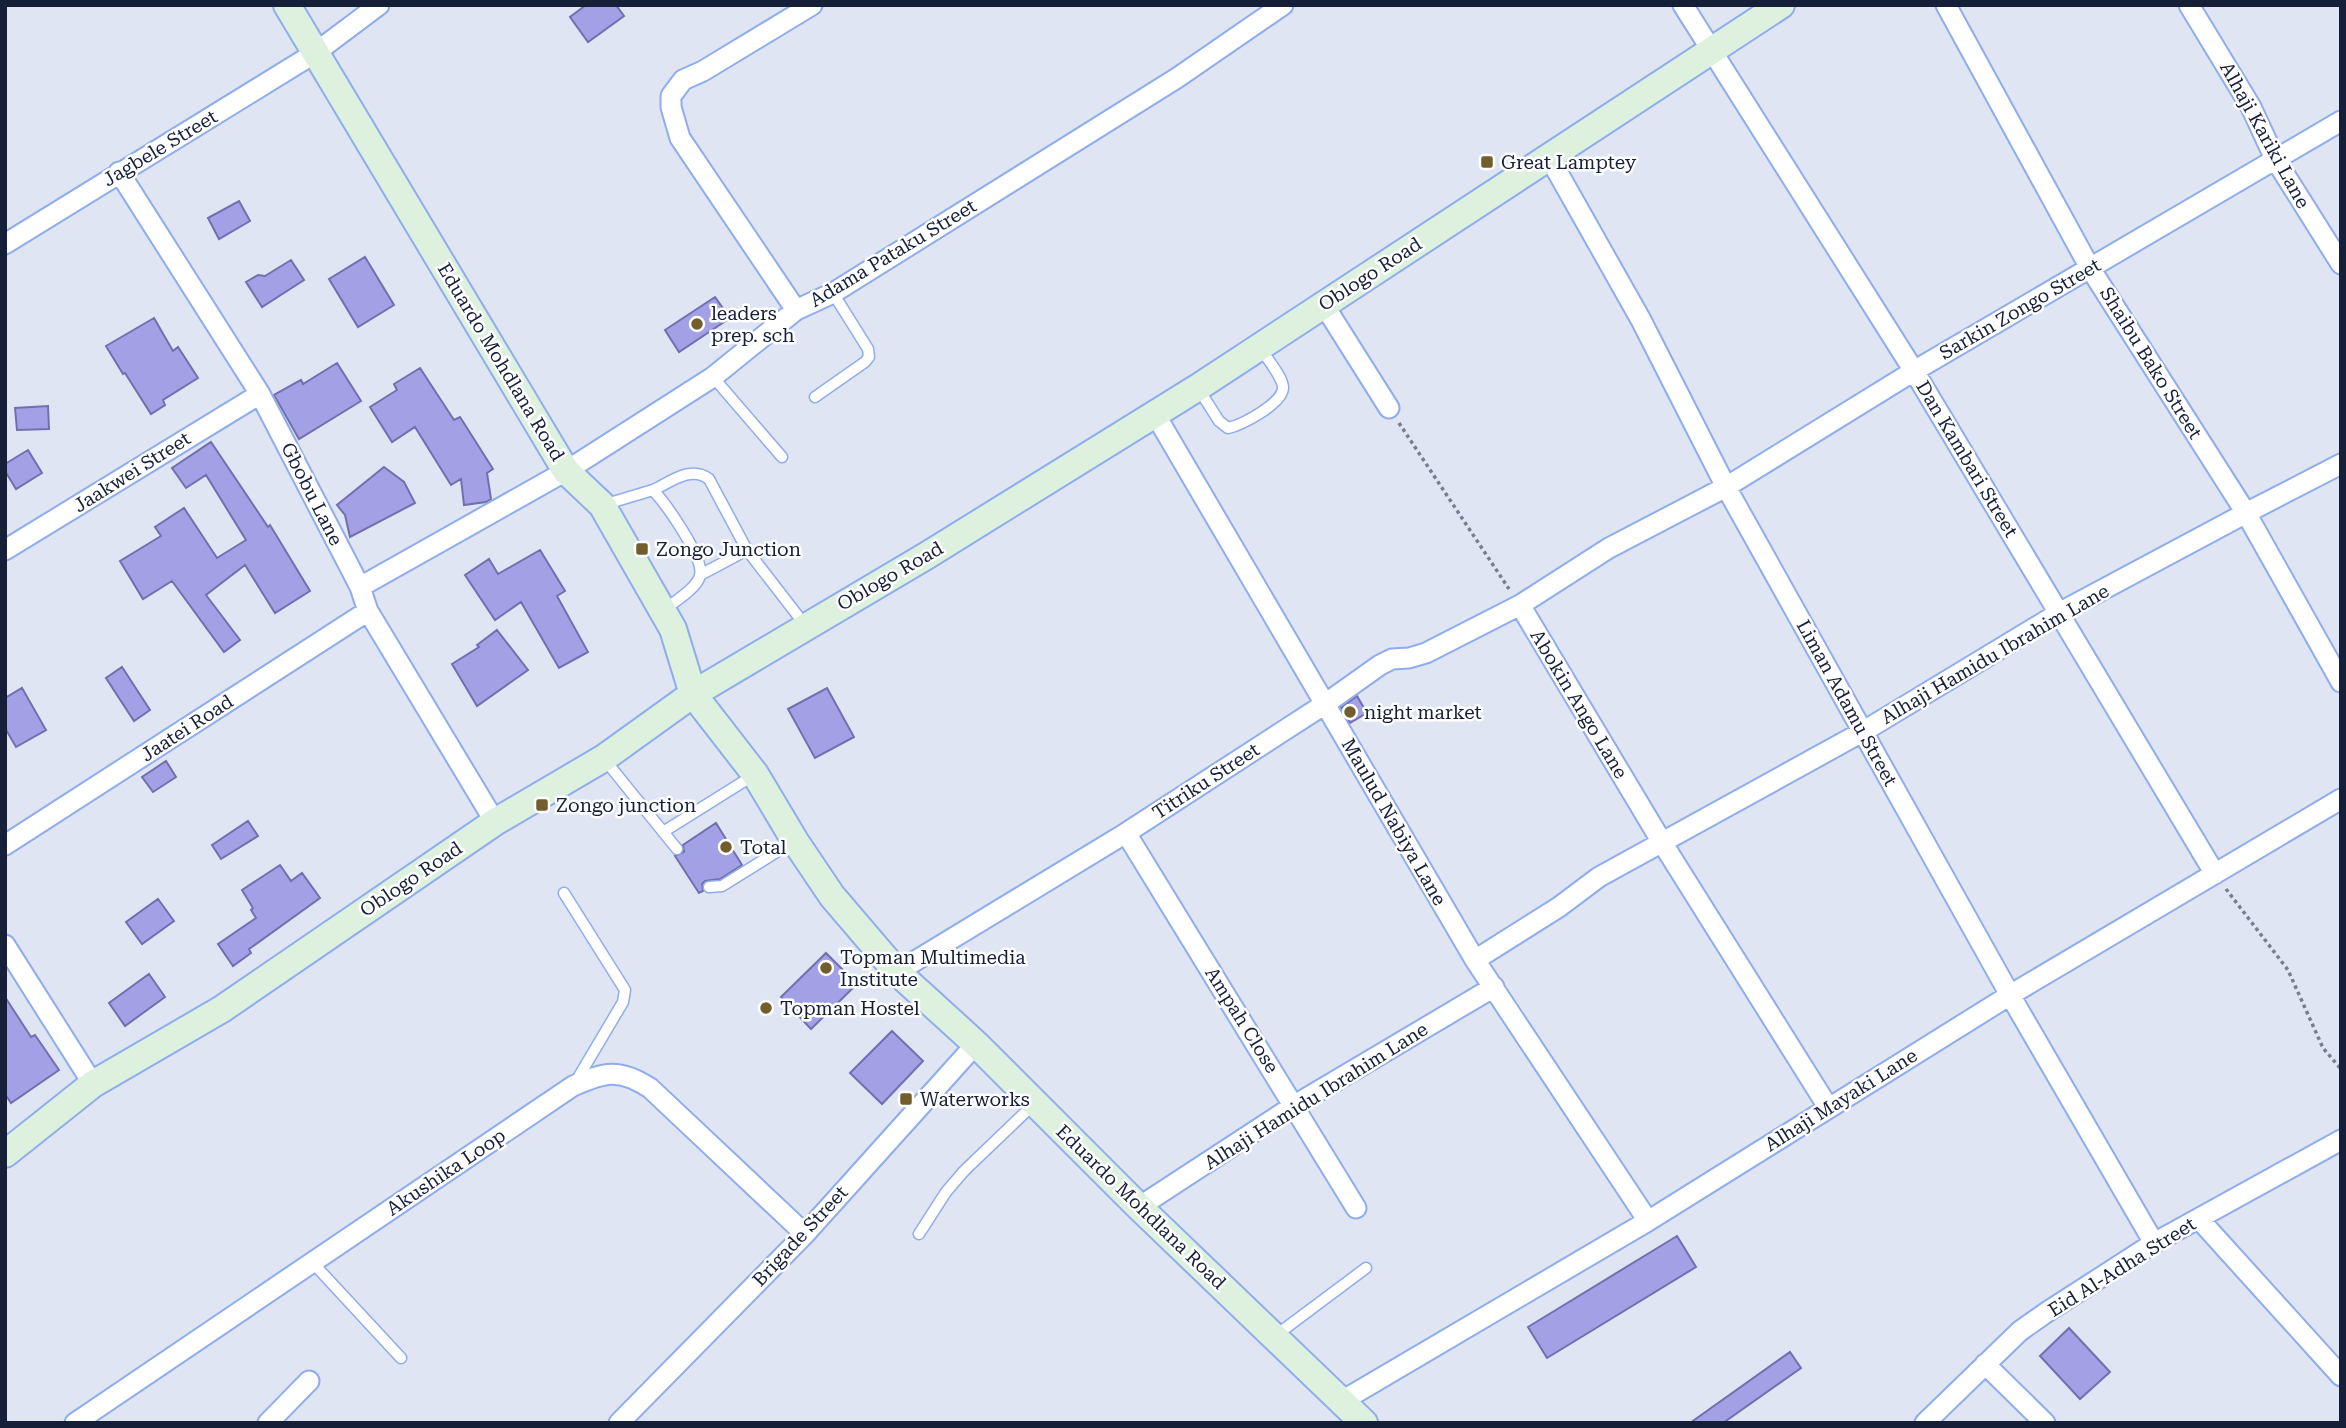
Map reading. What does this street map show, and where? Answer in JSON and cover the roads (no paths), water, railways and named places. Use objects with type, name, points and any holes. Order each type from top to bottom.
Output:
[{"type":"main road","name":"Eduardo Mohdlana Road","points":[[287,5],[566,471],[602,505],[673,629],[693,694],[755,774],[832,896],[897,972],[976,1044],[1364,1423]]},
{"type":"main road","name":"Oblogo Road","points":[[5,1154],[93,1084],[222,1009],[495,822],[604,758],[693,694],[926,556],[1197,388],[1781,5]]},
{"type":"street","name":"Jagbele Street","points":[[5,244],[315,53],[379,5]]},
{"type":"street","points":[[796,310],[680,138],[671,107],[671,96],[683,80],[703,71],[812,5]]},
{"type":"street","name":"Adama Pataku Street","points":[[360,587],[566,471],[713,377],[796,310],[833,293],[1177,78],[1283,5]]},
{"type":"street","name":"Dan Kambari Street","points":[[1683,5],[1914,371],[2215,874]]},
{"type":"street","name":"Shaibu Bako Street","points":[[1946,5],[2090,268],[2246,513],[2341,682]]},
{"type":"street","name":"Alhaji Kariki Lane","points":[[2189,5],[2251,107],[2275,159],[2341,264]]},
{"type":"street","name":"Sarkin Zongo Street","points":[[1520,605],[1609,548],[1726,487],[1914,371],[2341,121]]},
{"type":"street","name":"Liman Adamu Street","points":[[1549,157],[1641,320],[1726,487],[2010,995],[2154,1243]]},
{"type":"street","name":"Gbobu Lane","points":[[119,172],[260,394],[360,587],[368,611],[495,822]]},
{"type":"street","points":[[1324,305],[1389,408]]},
{"type":"street","name":"Jaakwei Street","points":[[5,550],[260,394]]},
{"type":"street","name":"Maulud Nabiya Lane","points":[[1155,414],[1475,960],[1648,1221]]},
{"type":"street","name":"Alhaji Hamidu Ibrahim Lane","points":[[1475,960],[1559,907],[1599,877],[1864,731],[2059,613],[2341,464]]},
{"type":"street","name":"Titriku Street","points":[[897,972],[1126,833],[1325,704],[1380,665],[1392,659],[1426,653],[1520,605]]},
{"type":"street","name":"Abokin Ango Lane","points":[[1520,605],[1663,844],[1828,1107]]},
{"type":"street","name":"Jaatei Road","points":[[5,845],[368,611]]},
{"type":"street","name":"Alhaji Mayaki Lane","points":[[1342,1401],[1648,1221],[2010,995],[2341,799]]},
{"type":"street","name":"Ampah Close","points":[[1126,833],[1356,1208]]},
{"type":"street","points":[[5,945],[93,1084]]},
{"type":"street","name":"Alhaji Hamidu Ibrahim Lane","points":[[1139,1206],[1295,1105],[1494,987]]},
{"type":"street","name":"Brigade Street","points":[[619,1423],[805,1234],[976,1044]]},
{"type":"street","name":"Akushika Loop","points":[[75,1423],[573,1086],[596,1076],[613,1073],[631,1076],[650,1088],[805,1234]]},
{"type":"street","name":"Eid Al-Adha Street","points":[[1925,1423],[2020,1331],[2154,1243],[2341,1140]]},
{"type":"street","points":[[2199,1219],[2341,1376]]},
{"type":"street","points":[[1985,1364],[2045,1423]]},
{"type":"street","points":[[268,1423],[309,1381]]},
{"type":"lane","points":[[815,397],[869,357],[868,349],[833,293]]},
{"type":"lane","points":[[1197,388],[1219,421],[1228,428],[1237,426],[1275,403],[1282,394],[1283,385],[1260,347]]},
{"type":"lane","points":[[713,377],[782,457]]},
{"type":"lane","points":[[602,505],[653,490],[692,471],[702,473],[709,479],[747,550],[805,626]]},
{"type":"lane","points":[[653,490],[670,510],[699,562],[700,576]]},
{"type":"lane","points":[[663,612],[692,587],[700,576],[747,550]]},
{"type":"lane","points":[[604,758],[677,849]]},
{"type":"lane","points":[[663,832],[755,774]]},
{"type":"lane","points":[[709,887],[722,886],[795,841]]},
{"type":"lane","points":[[564,893],[625,990],[623,1002],[573,1086]]},
{"type":"lane","points":[[919,1234],[946,1192],[964,1171],[1035,1102]]},
{"type":"lane","points":[[312,1262],[401,1358]]},
{"type":"lane","points":[[1274,1336],[1366,1268]]},
{"type":"place","name":"Great Lamptey","points":[[1487,162]]},
{"type":"place","name":"leaders prep. sch","points":[[697,324]]},
{"type":"place","name":"Zongo Junction","points":[[642,549]]},
{"type":"place","name":"night market","points":[[1350,712]]},
{"type":"place","name":"Zongo junction","points":[[542,805]]},
{"type":"place","name":"Total","points":[[726,847]]},
{"type":"place","name":"Topman Multimedia Institute","points":[[826,968]]},
{"type":"place","name":"Topman Hostel","points":[[766,1008]]},
{"type":"place","name":"Waterworks","points":[[906,1099]]}]
